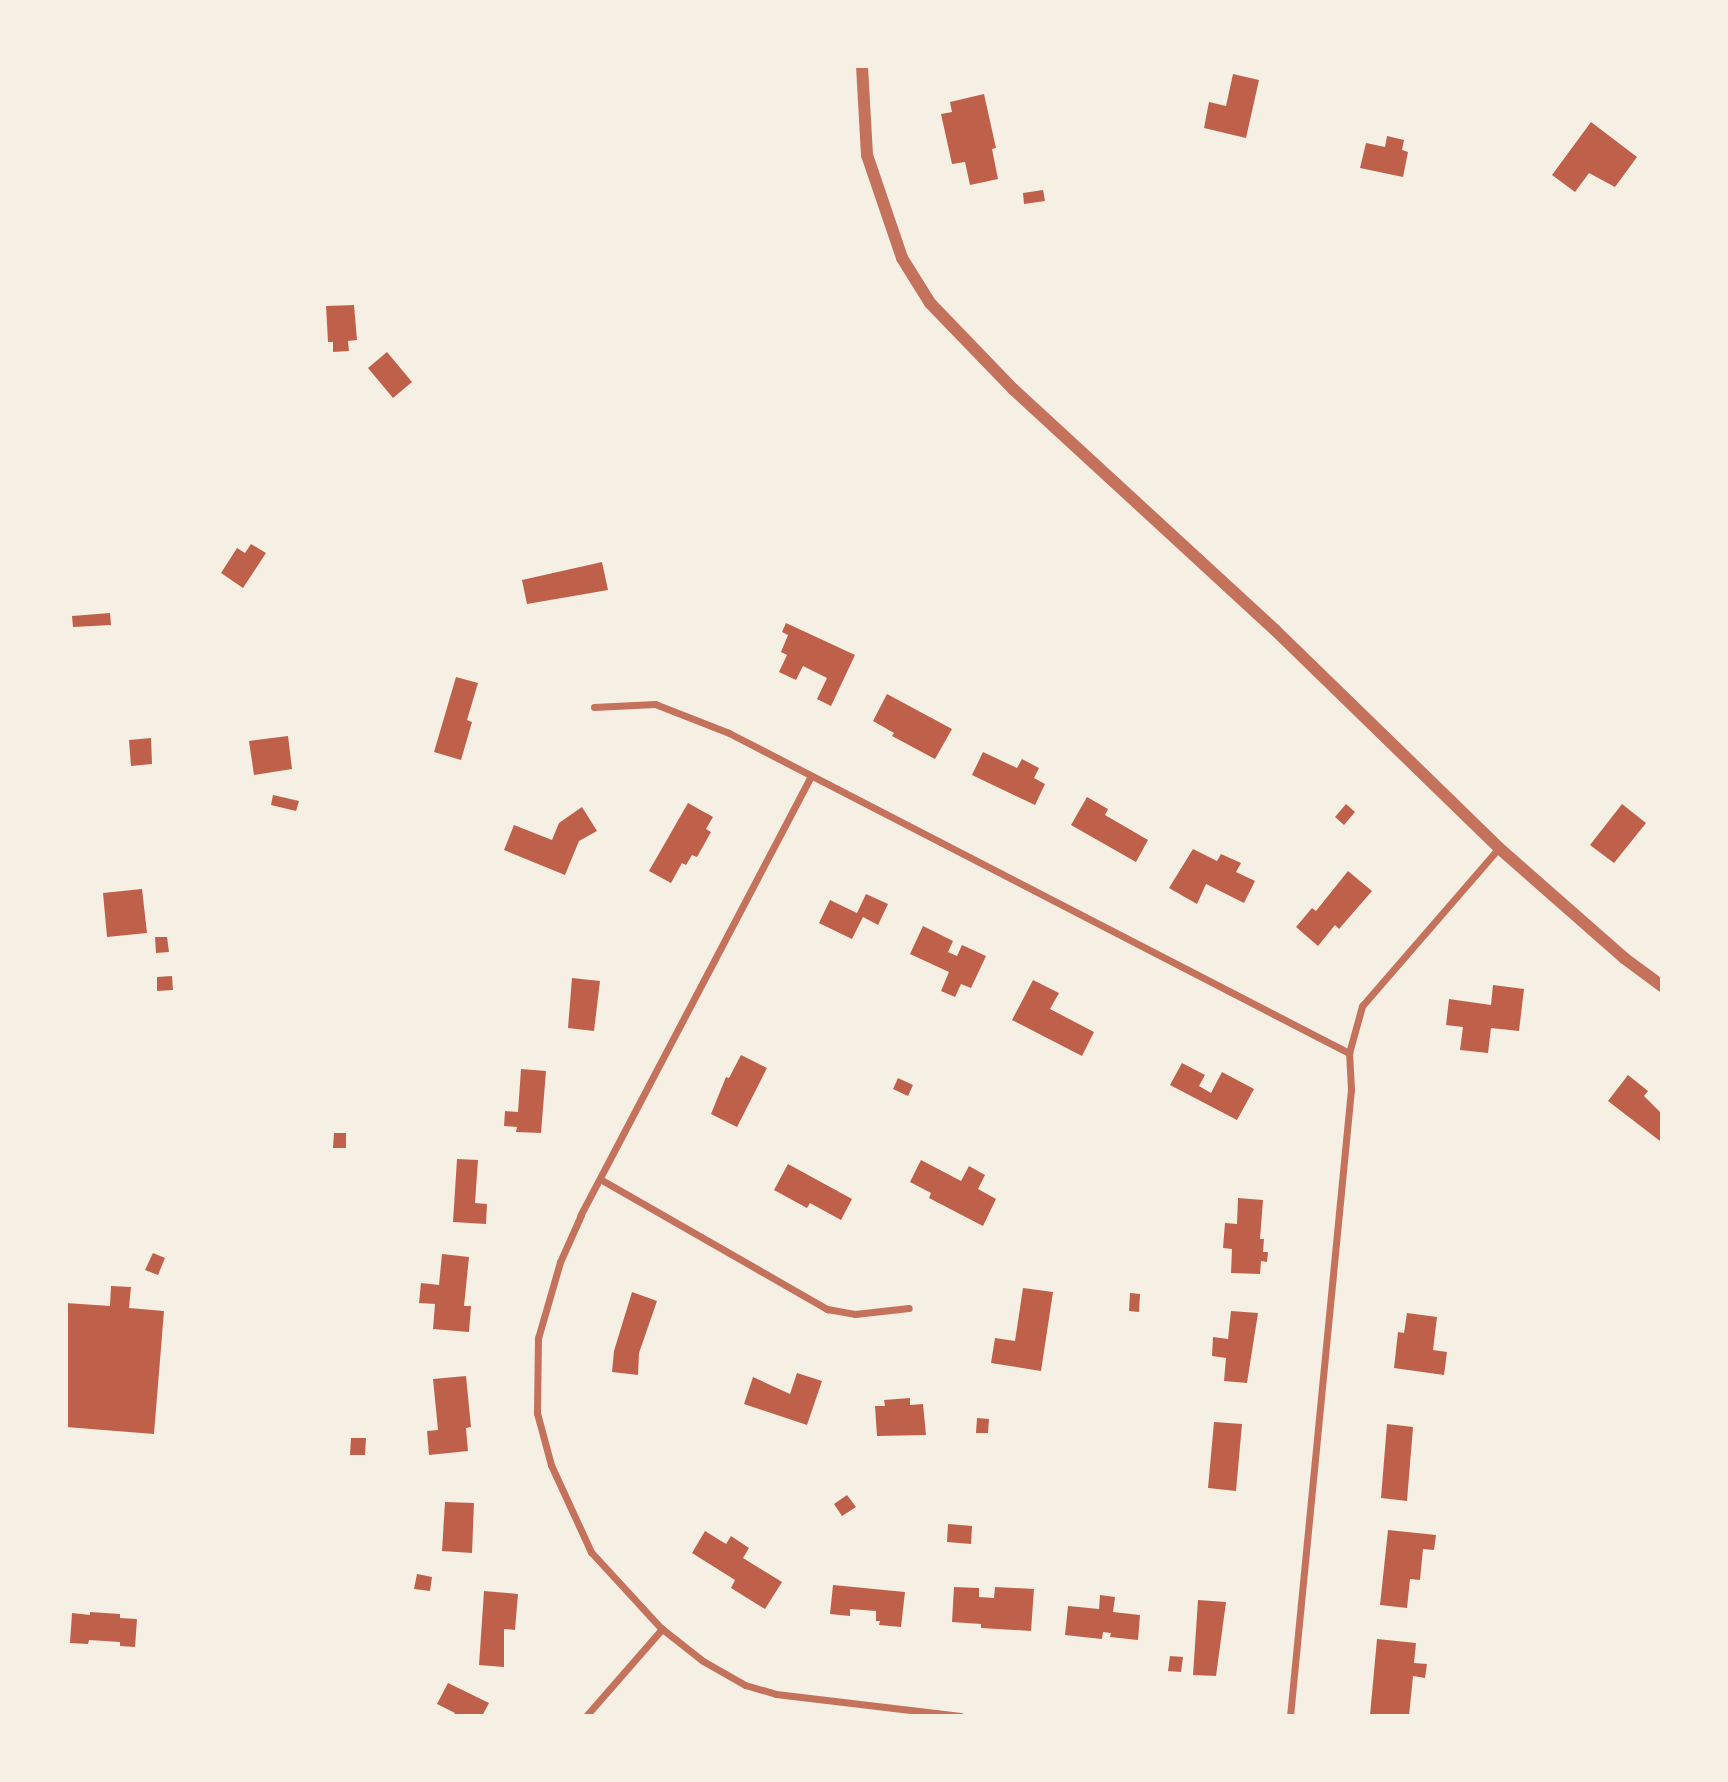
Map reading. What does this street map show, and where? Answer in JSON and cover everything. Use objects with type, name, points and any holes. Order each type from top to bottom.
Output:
[{"type":"street","points":[[862,66],[867,155],[902,258],[930,303],[1013,388],[1275,630],[1499,848],[1624,958],[1661,986]]},
{"type":"street","points":[[594,707],[655,704],[729,733],[1349,1053]]},
{"type":"street","points":[[811,776],[600,1179],[560,1262],[546,1303],[536,1357],[537,1413],[551,1465],[591,1552],[662,1629],[703,1661],[760,1690],[809,1700],[961,1716]]},
{"type":"street","points":[[1290,1716],[1350,1103],[1349,1053],[1362,1006],[1499,848]]},
{"type":"street","points":[[600,1179],[827,1309],[855,1314],[909,1308]]},
{"type":"street","points":[[586,1716],[662,1629]]},
{"type":"building","points":[[1233,74],[1259,80],[1246,138],[1204,128],[1209,102],[1226,106]]},
{"type":"building","points":[[984,94],[996,148],[992,149],[998,179],[970,185],[965,162],[952,164],[941,114],[952,112],[950,102]]},
{"type":"building","points":[[1591,122],[1637,157],[1615,187],[1589,173],[1575,192],[1552,175]]},
{"type":"building","points":[[1387,136],[1404,140],[1402,150],[1408,152],[1403,177],[1360,168],[1366,143],[1385,147]]},
{"type":"building","points":[[1043,190],[1045,201],[1024,204],[1023,193]]},
{"type":"building","points":[[354,305],[357,340],[348,341],[349,351],[333,352],[333,342],[328,342],[326,306]]},
{"type":"building","points":[[387,352],[412,382],[393,398],[368,368]]},
{"type":"building","points":[[251,544],[266,553],[243,588],[221,573],[237,548],[245,553]]},
{"type":"building","points":[[602,562],[608,590],[527,604],[522,580]]},
{"type":"building","points":[[110,613],[111,625],[73,627],[72,616]]},
{"type":"building","points":[[786,623],[855,655],[831,706],[817,699],[827,678],[803,666],[796,680],[779,672],[787,655],[781,652],[788,635],[782,632]]},
{"type":"building","points":[[456,677],[478,683],[467,720],[472,722],[461,760],[434,752]]},
{"type":"building","points":[[887,694],[952,729],[935,759],[892,736],[894,733],[873,721]]},
{"type":"building","points":[[288,736],[292,769],[254,775],[249,741]]},
{"type":"building","points":[[151,738],[152,764],[131,766],[129,740]]},
{"type":"building","points":[[983,752],[1017,768],[1022,759],[1039,768],[1034,778],[1045,784],[1035,805],[972,775]]},
{"type":"building","points":[[273,795],[299,801],[296,811],[271,805]]},
{"type":"building","points":[[1087,797],[1108,809],[1105,815],[1148,840],[1136,862],[1071,825]]},
{"type":"building","points":[[688,803],[713,817],[706,829],[711,832],[697,857],[692,855],[686,865],[682,863],[671,883],[649,871]]},
{"type":"building","points":[[1346,804],[1355,812],[1344,825],[1335,817]]},
{"type":"building","points":[[1622,804],[1646,823],[1614,863],[1590,845]]},
{"type":"building","points":[[582,807],[597,831],[579,841],[565,875],[504,850],[514,825],[552,840],[559,823]]},
{"type":"building","points":[[1193,849],[1217,861],[1221,854],[1241,863],[1236,872],[1255,881],[1244,903],[1206,884],[1197,904],[1169,888]]},
{"type":"building","points":[[1348,871],[1372,891],[1339,929],[1335,925],[1318,946],[1296,927],[1312,908],[1316,911]]},
{"type":"building","points":[[142,889],[147,933],[107,937],[103,893]]},
{"type":"building","points":[[866,894],[888,904],[878,925],[863,917],[852,939],[819,923],[830,900],[857,913]]},
{"type":"building","points":[[923,926],[953,941],[948,952],[957,956],[962,945],[986,956],[971,988],[961,984],[955,997],[941,991],[949,972],[910,954]]},
{"type":"building","points":[[155,937],[167,937],[169,952],[156,953]]},
{"type":"building","points":[[172,976],[173,990],[157,991],[157,977]]},
{"type":"building","points":[[572,978],[600,981],[594,1031],[568,1028]]},
{"type":"building","points":[[1033,980],[1059,993],[1050,1009],[1094,1032],[1082,1056],[1012,1020]]},
{"type":"building","points":[[1493,985],[1524,989],[1519,1031],[1491,1028],[1488,1053],[1460,1050],[1463,1027],[1446,1025],[1449,999],[1491,1005]]},
{"type":"building","points":[[741,1055],[767,1068],[737,1127],[711,1114],[726,1077],[729,1078]]},
{"type":"building","points":[[1182,1063],[1205,1075],[1199,1086],[1211,1093],[1222,1072],[1254,1089],[1237,1120],[1170,1085]]},
{"type":"building","points":[[521,1069],[546,1071],[541,1133],[516,1132],[517,1127],[504,1126],[505,1111],[518,1112]]},
{"type":"building","points":[[1628,1075],[1648,1091],[1644,1096],[1662,1114],[1660,1141],[1608,1101]]},
{"type":"building","points":[[898,1078],[913,1085],[908,1096],[893,1089]]},
{"type":"building","points":[[334,1133],[346,1133],[346,1148],[333,1148]]},
{"type":"building","points":[[457,1159],[478,1160],[475,1203],[487,1204],[486,1224],[453,1222]]},
{"type":"building","points":[[921,1160],[961,1181],[969,1166],[985,1175],[978,1189],[996,1199],[983,1226],[929,1198],[931,1193],[910,1182]]},
{"type":"building","points":[[788,1164],[852,1199],[841,1220],[810,1203],[807,1208],[774,1190]]},
{"type":"building","points":[[1238,1198],[1263,1200],[1260,1239],[1264,1239],[1263,1252],[1268,1252],[1267,1262],[1261,1261],[1260,1274],[1231,1273],[1232,1249],[1223,1248],[1225,1223],[1237,1224]]},
{"type":"building","points":[[153,1253],[165,1258],[158,1275],[145,1270]]},
{"type":"building","points":[[442,1254],[469,1257],[464,1306],[471,1306],[469,1332],[433,1329],[435,1304],[419,1303],[421,1283],[439,1285]]},
{"type":"building","points":[[111,1286],[131,1287],[129,1308],[164,1311],[154,1434],[66,1427],[66,1303],[110,1306]]},
{"type":"building","points":[[1023,1288],[1053,1292],[1041,1371],[991,1363],[995,1338],[1015,1341]]},
{"type":"building","points":[[632,1292],[657,1301],[639,1353],[638,1375],[612,1372],[614,1351]]},
{"type":"building","points":[[1130,1293],[1140,1294],[1139,1312],[1129,1311]]},
{"type":"building","points":[[1231,1311],[1258,1313],[1247,1383],[1224,1381],[1226,1358],[1212,1356],[1213,1337],[1228,1339]]},
{"type":"building","points":[[1407,1313],[1437,1317],[1433,1350],[1447,1352],[1444,1375],[1394,1368],[1398,1332],[1404,1333]]},
{"type":"building","points":[[797,1373],[822,1381],[807,1425],[744,1404],[753,1377],[790,1394]]},
{"type":"building","points":[[466,1376],[471,1427],[466,1428],[468,1451],[429,1455],[427,1431],[438,1430],[433,1379]]},
{"type":"building","points":[[910,1398],[910,1405],[923,1404],[926,1435],[877,1436],[875,1406],[885,1406],[884,1400]]},
{"type":"building","points":[[977,1418],[989,1419],[988,1433],[976,1433]]},
{"type":"building","points":[[1214,1422],[1242,1424],[1236,1491],[1208,1488]]},
{"type":"building","points":[[1387,1424],[1413,1427],[1407,1501],[1381,1498]]},
{"type":"building","points":[[351,1438],[366,1438],[365,1455],[350,1455]]},
{"type":"building","points":[[847,1495],[856,1507],[842,1516],[834,1504]]},
{"type":"building","points":[[445,1502],[474,1503],[472,1553],[442,1551]]},
{"type":"building","points":[[948,1524],[972,1526],[971,1544],[947,1542]]},
{"type":"building","points":[[1388,1530],[1436,1535],[1434,1550],[1423,1549],[1420,1580],[1410,1579],[1407,1608],[1380,1605]]},
{"type":"building","points":[[705,1531],[726,1544],[731,1536],[749,1548],[743,1558],[782,1582],[765,1609],[731,1588],[735,1580],[692,1553]]},
{"type":"building","points":[[417,1574],[432,1577],[430,1591],[414,1589]]},
{"type":"building","points":[[833,1585],[905,1592],[901,1627],[879,1625],[876,1611],[850,1609],[850,1616],[830,1614]]},
{"type":"building","points":[[954,1587],[979,1588],[979,1597],[994,1598],[995,1587],[1034,1589],[1031,1631],[981,1628],[981,1624],[952,1622]]},
{"type":"building","points":[[484,1591],[518,1594],[515,1630],[504,1629],[504,1667],[479,1665]]},
{"type":"building","points":[[1100,1595],[1115,1597],[1113,1612],[1140,1615],[1138,1640],[1110,1637],[1111,1633],[1103,1632],[1102,1639],[1065,1635],[1068,1606],[1099,1609]]},
{"type":"building","points":[[1198,1600],[1226,1602],[1216,1676],[1193,1675]]},
{"type":"building","points":[[90,1612],[120,1614],[120,1618],[137,1619],[135,1647],[120,1646],[120,1642],[89,1640],[88,1644],[70,1643],[72,1613],[90,1615]]},
{"type":"building","points":[[1377,1639],[1416,1643],[1414,1663],[1427,1664],[1425,1678],[1413,1676],[1409,1716],[1370,1715]]},
{"type":"building","points":[[1170,1656],[1183,1657],[1181,1672],[1168,1671]]},
{"type":"building","points":[[448,1683],[489,1703],[482,1716],[453,1716],[455,1713],[437,1704]]}]
